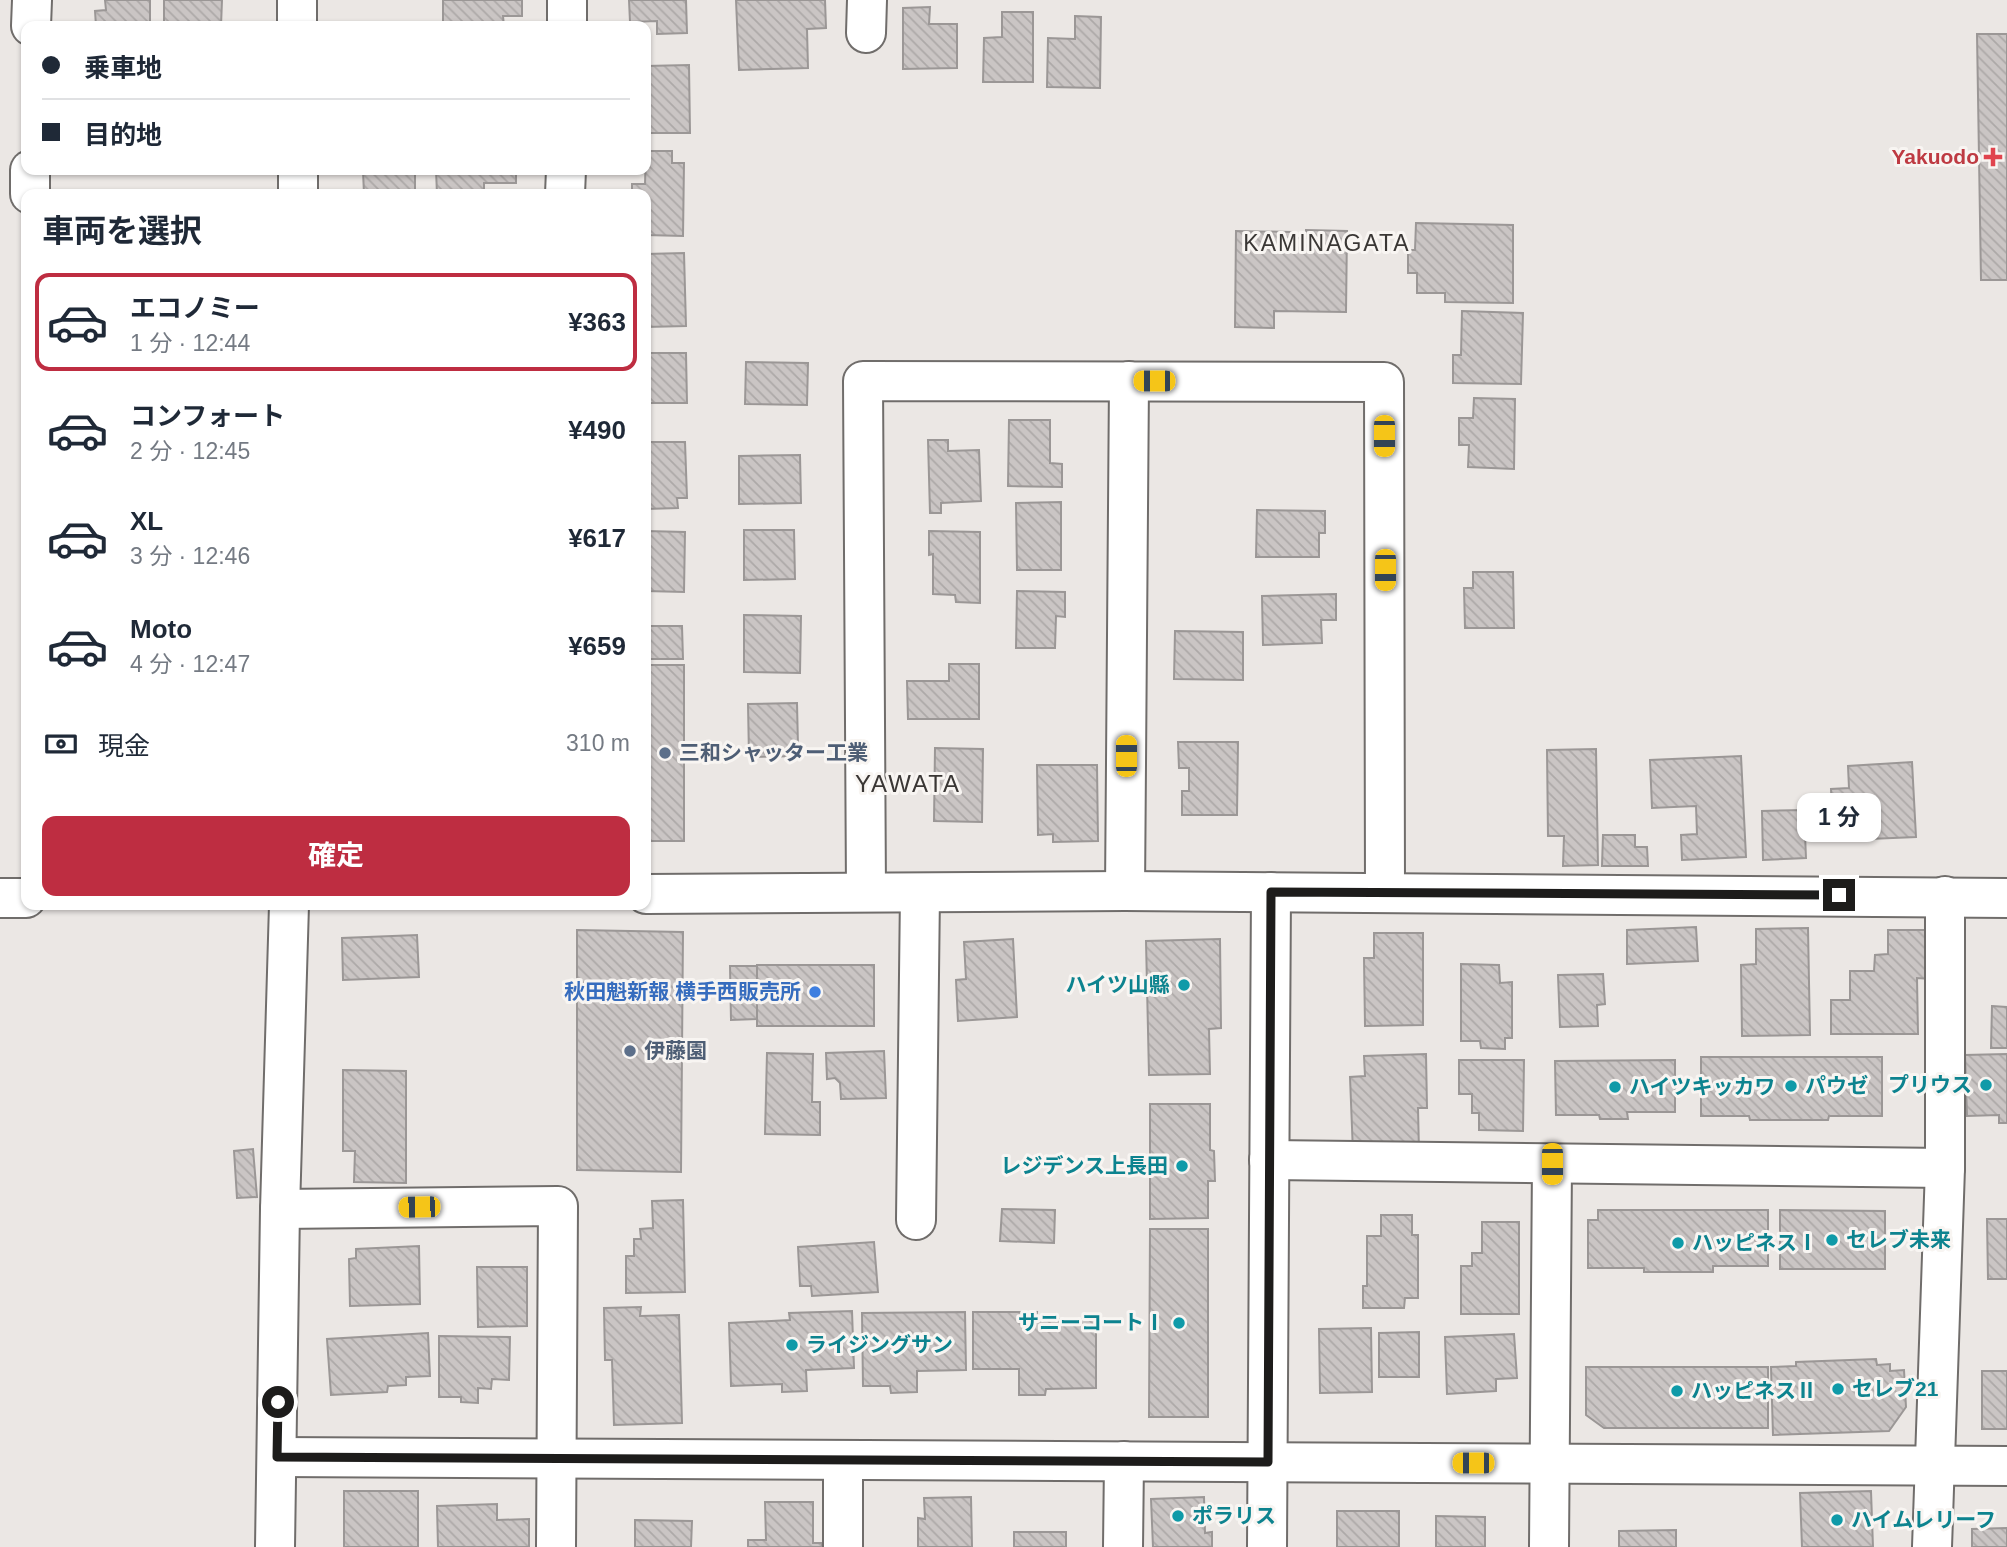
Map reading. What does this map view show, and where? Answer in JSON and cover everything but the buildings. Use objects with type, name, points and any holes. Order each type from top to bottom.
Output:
[{"type":"street","points":[[32,0],[32,21]]},
{"type":"street","points":[[297,0],[297,21]]},
{"type":"street","points":[[566,21],[567,0]]},
{"type":"street","points":[[1125,891],[1129,381]]},
{"type":"street","points":[[866,892],[863,382],[1129,381],[1384,382],[1385,892]]},
{"type":"street","points":[[651,894],[1125,891],[2007,898]]},
{"type":"street","points":[[1267,1547],[1271,892]]},
{"type":"street","points":[[916,1220],[920,893]]},
{"type":"street","points":[[1933,1547],[1945,1168],[1945,897]]},
{"type":"street","points":[[0,898],[21,898]]},
{"type":"street","points":[[275,1547],[280,1209],[289,910]]},
{"type":"street","points":[[1269,1160],[1945,1168]]},
{"type":"street","points":[[1549,1547],[1552,1164]]},
{"type":"street","points":[[280,1209],[558,1206],[556,1547]]},
{"type":"street","points":[[277,1457],[2007,1465]]},
{"type":"street","points":[[843,1460],[843,1547]]},
{"type":"street","points":[[1123,1547],[1124,1461]]},
{"type":"place","name":"Yakuodo","points":[[1993,157]]},
{"type":"place","name":"三和シャッター工業","points":[[665,753]]},
{"type":"place","name":"ハイツ山縣","points":[[1184,985]]},
{"type":"place","name":"秋田魁新報 横手西販売所","points":[[815,992]]},
{"type":"place","name":"伊藤園","points":[[630,1051]]},
{"type":"place","name":"プリウス","points":[[1986,1085]]},
{"type":"place","name":"パウゼ","points":[[1791,1086]]},
{"type":"place","name":"ハイツキッカワ","points":[[1615,1087]]},
{"type":"place","name":"レジデンス上長田","points":[[1182,1166]]},
{"type":"place","name":"セレブ未来","points":[[1832,1240]]},
{"type":"place","name":"ハッピネスⅠ","points":[[1678,1243]]},
{"type":"place","name":"サニーコートⅠ","points":[[1179,1323]]},
{"type":"place","name":"ライジングサン","points":[[792,1345]]},
{"type":"place","name":"セレブ21","points":[[1838,1389]]},
{"type":"place","name":"ハッピネスⅡ","points":[[1677,1391]]},
{"type":"place","name":"ポラリス","points":[[1178,1516]]},
{"type":"place","name":"ハイムレリーフ","points":[[1837,1520]]},
{"type":"district","name":"KAMINAGATA","points":[[1327,243]]},
{"type":"district","name":"YAWATA","points":[[908,784]]},
{"type":"route","points":[[278,1402],[277,1457],[1268,1462],[1271,892],[1839,895]]}]
